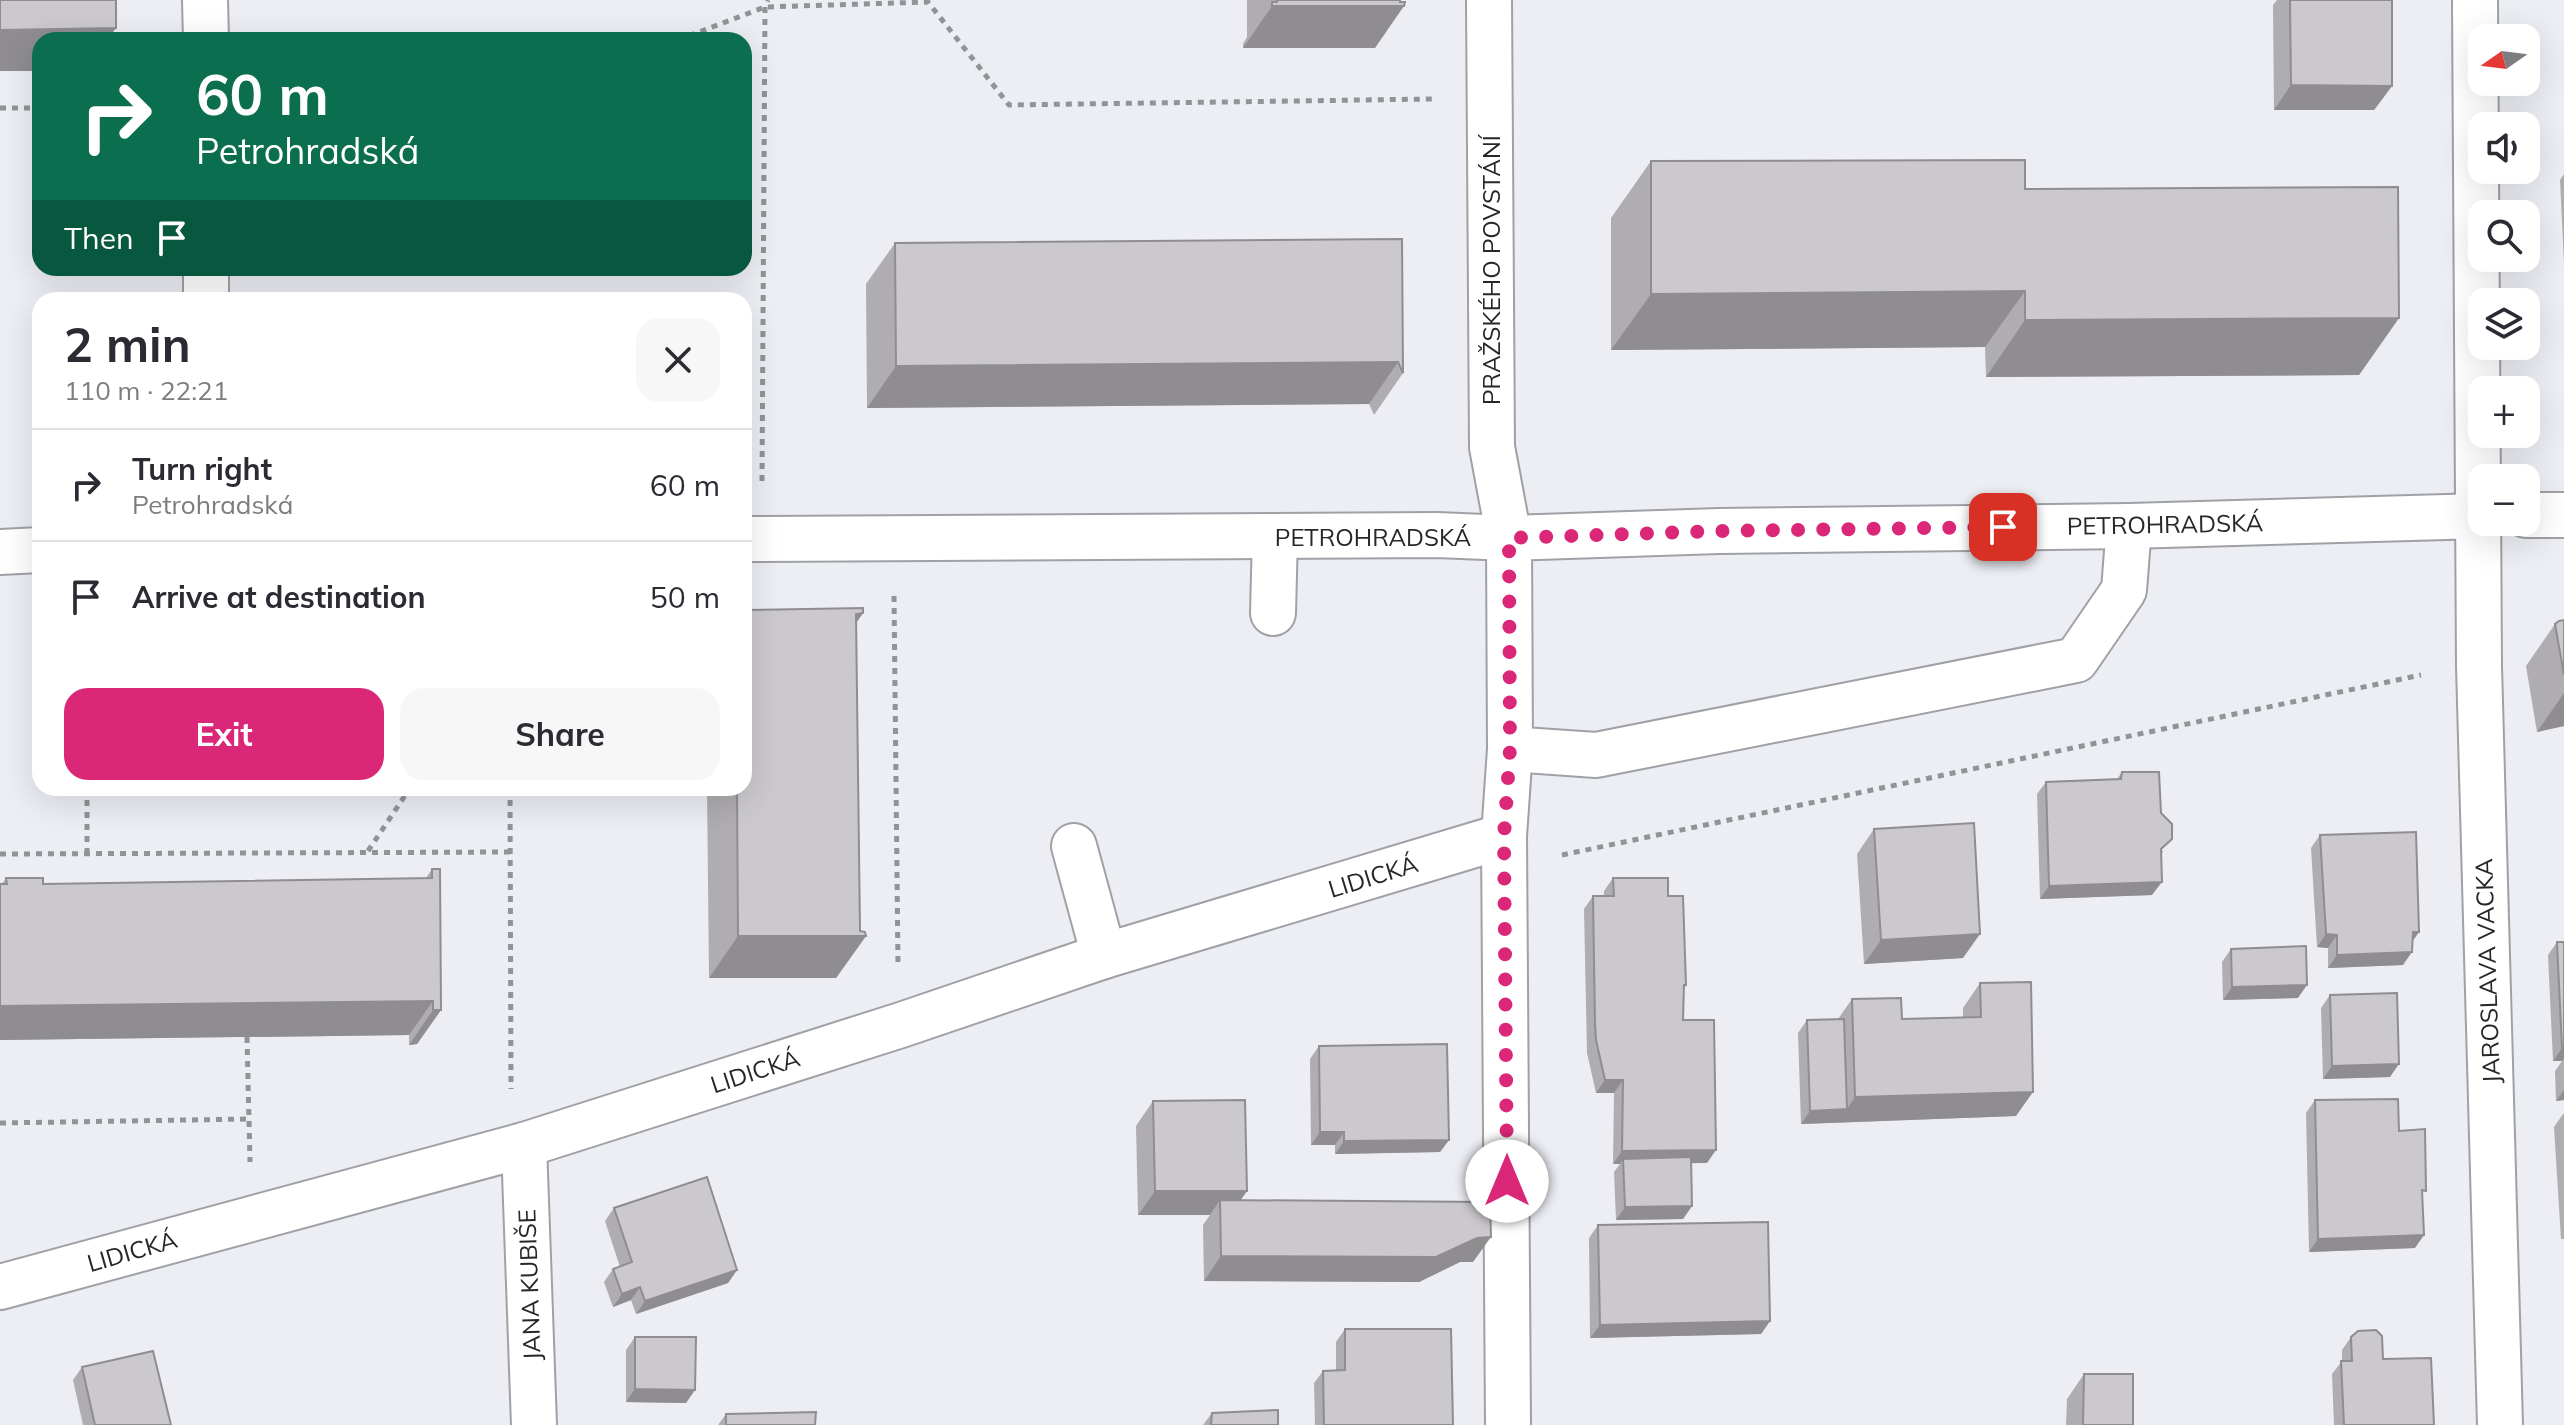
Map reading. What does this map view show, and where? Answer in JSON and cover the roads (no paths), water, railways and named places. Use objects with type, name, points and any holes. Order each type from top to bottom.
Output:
[{"type":"street","points":[[205,0],[206,32]]},
{"type":"street","name":"PRAŽSKÉHO POVSTÁNÍ","points":[[1489,0],[1492,447],[1509,538],[1510,749],[1504,836],[1508,1425]]},
{"type":"street","name":"JAROSLAVA VACKA","points":[[2475,0],[2480,464]]},
{"type":"street","points":[[2540,515],[2564,515]]},
{"type":"street","name":"PETROHRADSKÁ","points":[[752,539],[1437,535],[1509,538],[2468,516]]},
{"type":"street","points":[[1510,749],[1596,755],[2076,660],[2124,590],[2129,526]]},
{"type":"street","points":[[1273,613],[1275,536]]},
{"type":"street","name":"JAROSLAVA VACKA","points":[[2481,536],[2479,666],[2500,1425]]},
{"type":"street","points":[[0,552],[32,550]]},
{"type":"street","name":"LIDICKÁ","points":[[0,1287],[524,1145],[901,1025],[1104,956],[1504,836]]},
{"type":"street","points":[[1074,846],[1104,956]]},
{"type":"street","name":"JANA KUBIŠE","points":[[524,1145],[534,1425]]}]
